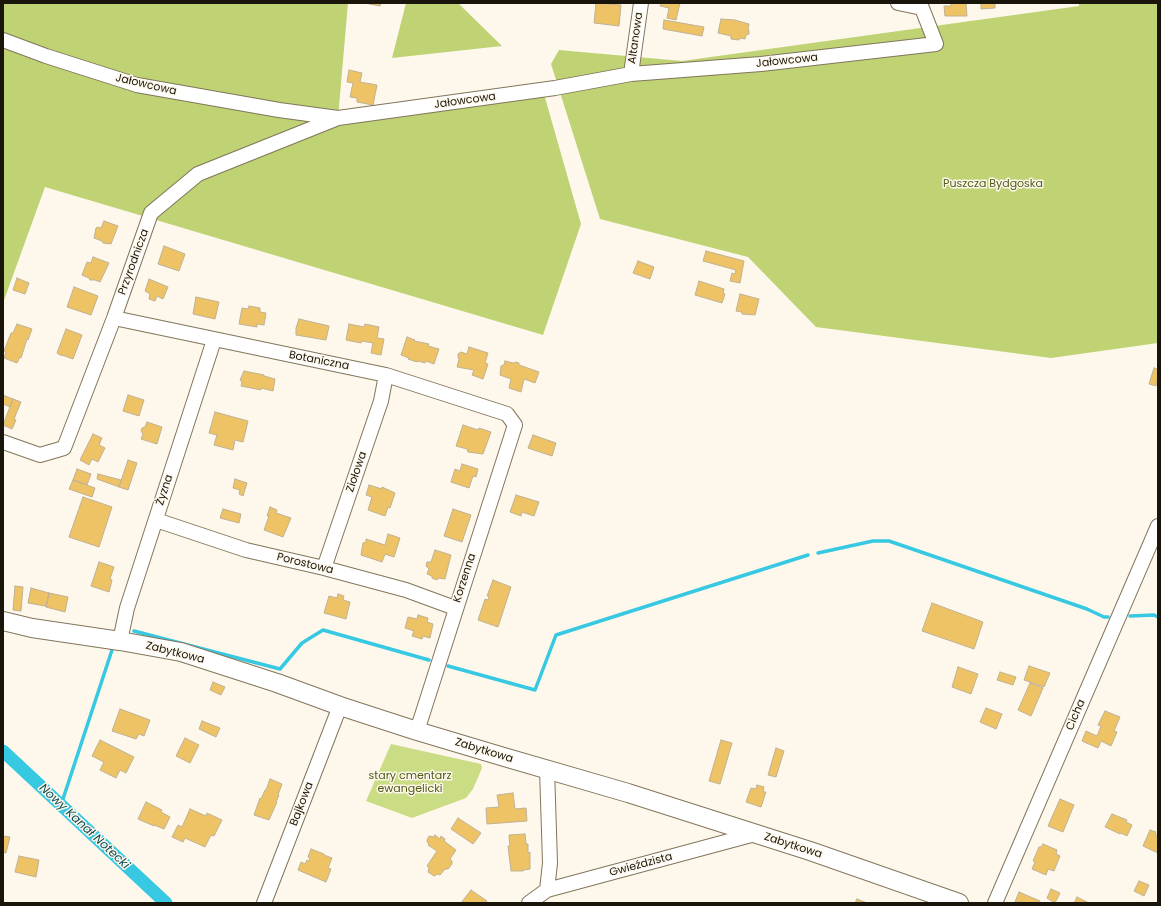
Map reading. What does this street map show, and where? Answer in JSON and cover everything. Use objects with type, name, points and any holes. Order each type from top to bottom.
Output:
[{"type":"street","name":"Altanowa","points":[[631,74],[641,3]]},
{"type":"street","points":[[898,3],[921,6]]},
{"type":"street","name":"Jałowcowa","points":[[3,40],[46,56],[137,85],[279,110],[338,118],[556,88],[631,74],[761,64],[936,44],[921,6]]},
{"type":"street","name":"Przyrodnicza","points":[[3,442],[40,455],[64,448],[114,318],[152,213],[198,174],[338,118]]},
{"type":"street","name":"Botaniczna","points":[[114,318],[386,375],[507,414],[515,425]]},
{"type":"street","name":"Żyzna","points":[[120,641],[127,608],[214,340]]},
{"type":"street","name":"Ziołowa","points":[[324,568],[381,401],[386,375]]},
{"type":"street","name":"Korzenna","points":[[417,731],[515,425]]},
{"type":"street","name":"Porostowa","points":[[156,520],[246,550],[324,568],[406,590],[456,608]]},
{"type":"street","name":"Cicha","points":[[995,903],[1158,526]]},
{"type":"street","name":"Zabytkowa","points":[[3,621],[32,628],[181,652],[417,731],[628,793],[810,850],[959,903]]},
{"type":"street","name":"Bajkowa","points":[[264,903],[340,706]]},
{"type":"street","points":[[546,770],[550,864],[547,890]]},
{"type":"street","name":"Gwieździsta","points":[[529,903],[547,890],[755,834]]},
{"type":"green space","points":[[3,3],[348,3],[338,118],[544,94],[581,224],[543,335],[45,187],[3,303]]},
{"type":"green space","points":[[406,3],[458,3],[502,46],[392,58]]},
{"type":"green space","name":"Puszcza Bydgoska","points":[[1079,3],[1158,3],[1158,343],[1051,358],[816,327],[748,257],[600,219],[551,64],[559,50],[682,61],[1079,6]]},
{"type":"green space","name":"stary cmentarz ewangelicki","points":[[391,744],[481,764],[482,768],[473,789],[466,798],[412,818],[366,801]]},
{"type":"building","points":[[364,3],[381,3],[380,6]]},
{"type":"building","points":[[596,3],[621,5],[619,26],[594,23]]},
{"type":"building","points":[[661,3],[680,3],[676,20],[667,18],[669,8],[660,6]]},
{"type":"building","points":[[951,3],[966,3],[967,16],[945,16],[944,6],[951,6]]},
{"type":"building","points":[[981,3],[995,3],[995,8],[981,9]]},
{"type":"building","points":[[721,19],[735,20],[749,24],[749,34],[746,35],[745,39],[740,38],[739,40],[731,39],[731,36],[718,33]]},
{"type":"building","points":[[664,20],[704,27],[702,36],[663,29]]},
{"type":"building","points":[[349,70],[362,73],[360,82],[377,85],[373,105],[357,102],[357,98],[350,97],[353,83],[347,82]]},
{"type":"building","points":[[104,221],[118,226],[111,244],[103,243],[102,241],[94,238],[96,228],[101,228]]},
{"type":"building","points":[[164,246],[185,254],[179,271],[158,264]]},
{"type":"building","points":[[706,251],[744,261],[740,283],[730,281],[732,273],[735,274],[736,270],[703,261]]},
{"type":"building","points":[[93,257],[109,263],[100,282],[90,280],[82,275],[87,262],[91,263]]},
{"type":"building","points":[[638,261],[654,267],[650,279],[633,273]]},
{"type":"building","points":[[17,278],[29,283],[25,294],[13,290]]},
{"type":"building","points":[[149,279],[168,287],[163,299],[157,296],[155,301],[149,299],[150,294],[145,291]]},
{"type":"building","points":[[699,281],[724,289],[723,293],[725,294],[722,303],[695,295]]},
{"type":"building","points":[[74,287],[98,296],[91,315],[67,307]]},
{"type":"building","points":[[740,294],[759,299],[755,315],[742,314],[742,312],[736,311]]},
{"type":"building","points":[[196,297],[219,302],[215,319],[193,314]]},
{"type":"building","points":[[249,306],[260,308],[260,312],[266,313],[264,325],[257,324],[257,327],[239,324],[242,308],[248,309]]},
{"type":"building","points":[[299,319],[329,326],[326,340],[296,335],[296,328]]},
{"type":"building","points":[[17,324],[32,329],[21,358],[20,357],[17,363],[4,358],[6,352],[4,351],[11,333],[13,333]]},
{"type":"building","points":[[349,324],[364,327],[365,324],[379,327],[377,338],[384,339],[381,355],[371,353],[373,343],[362,341],[361,343],[346,340]]},
{"type":"building","points":[[66,329],[82,335],[73,359],[57,353]]},
{"type":"building","points":[[407,337],[415,340],[414,341],[429,344],[428,346],[439,349],[434,364],[426,361],[425,363],[417,362],[401,355]]},
{"type":"building","points":[[469,347],[488,353],[485,363],[488,364],[483,379],[472,375],[474,370],[457,367],[459,359],[458,354],[461,352],[467,354]]},
{"type":"building","points":[[505,361],[513,363],[516,362],[519,363],[519,365],[539,372],[535,383],[524,379],[521,392],[509,388],[511,379],[500,375],[501,366],[504,365]]},
{"type":"building","points":[[1154,368],[1158,369],[1156,386],[1149,384]]},
{"type":"building","points":[[244,371],[275,379],[273,391],[241,386],[242,382],[240,380]]},
{"type":"building","points":[[3,395],[13,399],[10,407],[3,404]]},
{"type":"building","points":[[128,395],[144,400],[139,416],[123,411]]},
{"type":"building","points":[[13,399],[21,402],[14,419],[16,420],[12,429],[3,425]]},
{"type":"building","points":[[215,412],[248,421],[243,442],[235,440],[233,450],[214,445],[217,435],[209,433]]},
{"type":"building","points":[[147,422],[162,427],[157,444],[141,439],[143,434],[141,431],[142,428],[145,427]]},
{"type":"building","points":[[463,425],[478,430],[479,428],[491,432],[483,454],[468,452],[467,449],[456,446]]},
{"type":"building","points":[[93,434],[102,438],[99,445],[105,448],[98,462],[92,459],[89,465],[80,460]]},
{"type":"building","points":[[533,435],[556,443],[552,456],[528,448]]},
{"type":"building","points":[[128,460],[137,463],[128,490],[119,487]]},
{"type":"building","points":[[462,464],[478,469],[476,477],[473,476],[469,488],[451,482],[455,469],[460,471]]},
{"type":"building","points":[[77,469],[91,474],[87,485],[73,480]]},
{"type":"building","points":[[98,474],[121,480],[119,487],[97,479]]},
{"type":"building","points":[[235,479],[247,483],[243,496],[239,494],[240,490],[233,488]]},
{"type":"building","points":[[73,480],[95,488],[92,497],[69,489]]},
{"type":"building","points":[[369,485],[382,489],[382,487],[395,493],[390,508],[388,507],[385,516],[368,510],[372,497],[366,495]]},
{"type":"building","points":[[516,495],[539,502],[534,516],[522,512],[521,516],[510,512]]},
{"type":"building","points":[[83,497],[112,507],[99,547],[69,537]]},
{"type":"building","points":[[270,507],[277,510],[276,513],[291,518],[283,537],[264,530],[269,516],[267,516]]},
{"type":"building","points":[[223,509],[241,514],[239,523],[220,518]]},
{"type":"building","points":[[453,509],[471,515],[462,542],[444,536]]},
{"type":"building","points":[[388,534],[400,538],[394,557],[385,554],[382,562],[361,555],[363,543],[366,542],[366,539],[385,545]]},
{"type":"building","points":[[435,550],[451,555],[445,579],[438,578],[437,580],[427,574],[429,569],[426,566],[427,562],[431,562]]},
{"type":"building","points":[[99,562],[114,567],[110,579],[112,580],[109,592],[91,586]]},
{"type":"building","points":[[493,580],[511,587],[498,627],[478,620],[485,599],[488,600],[489,596],[487,596]]},
{"type":"building","points":[[15,586],[23,587],[21,611],[13,610]]},
{"type":"building","points":[[31,588],[49,593],[46,607],[28,603]]},
{"type":"building","points":[[49,593],[68,597],[65,612],[46,607]]},
{"type":"building","points":[[338,594],[344,596],[343,600],[350,602],[346,619],[324,613],[329,596],[337,598]]},
{"type":"building","points":[[932,603],[983,622],[974,649],[922,631]]},
{"type":"building","points":[[418,615],[428,618],[427,622],[433,624],[430,638],[423,636],[422,639],[412,636],[414,631],[405,628],[408,617],[417,619]]},
{"type":"building","points":[[1029,666],[1050,673],[1044,687],[1024,680]]},
{"type":"building","points":[[958,667],[978,674],[971,694],[952,687]]},
{"type":"building","points":[[1000,672],[1016,677],[1013,685],[997,680]]},
{"type":"building","points":[[213,682],[225,687],[221,695],[210,690]]},
{"type":"building","points":[[1030,683],[1043,688],[1031,716],[1018,710]]},
{"type":"building","points":[[986,708],[1002,714],[996,729],[980,722]]},
{"type":"building","points":[[120,709],[150,720],[144,736],[139,734],[136,739],[112,731]]},
{"type":"building","points":[[1105,711],[1120,717],[1114,731],[1117,732],[1111,746],[1101,741],[1098,748],[1082,741],[1086,731],[1097,736],[1101,726],[1098,725]]},
{"type":"building","points":[[202,721],[220,728],[216,737],[199,729]]},
{"type":"building","points":[[185,738],[199,745],[190,763],[176,756]]},
{"type":"building","points":[[100,740],[134,757],[126,773],[120,770],[116,778],[100,770],[104,762],[92,756]]},
{"type":"building","points":[[721,740],[732,743],[720,784],[709,781]]},
{"type":"building","points":[[776,748],[784,751],[776,777],[768,775]]},
{"type":"building","points":[[270,779],[282,784],[277,802],[269,820],[254,815],[260,798],[261,799],[266,790]]},
{"type":"building","points":[[757,785],[764,787],[763,792],[766,792],[761,807],[746,802],[751,788],[756,789]]},
{"type":"building","points":[[513,793],[515,809],[526,808],[527,821],[487,824],[486,808],[499,807],[497,795]]},
{"type":"building","points":[[1060,799],[1074,805],[1063,832],[1048,826]]},
{"type":"building","points":[[146,802],[162,810],[161,812],[170,817],[164,829],[138,819]]},
{"type":"building","points":[[190,809],[206,816],[207,813],[222,820],[214,836],[211,835],[205,847],[185,838],[183,842],[172,837],[178,825],[182,827]]},
{"type":"building","points":[[1112,814],[1127,820],[1126,822],[1132,825],[1127,836],[1105,827]]},
{"type":"building","points":[[458,818],[481,833],[473,844],[451,829]]},
{"type":"building","points":[[1150,830],[1156,832],[1155,834],[1158,836],[1158,853],[1143,846]]},
{"type":"building","points":[[525,834],[526,844],[528,844],[528,853],[530,852],[530,869],[523,871],[511,871],[508,846],[510,846],[509,835]]},
{"type":"building","points":[[435,835],[440,839],[441,836],[445,839],[444,841],[456,850],[450,859],[452,864],[448,869],[445,869],[440,875],[438,874],[434,876],[428,872],[429,868],[427,866],[437,851],[428,845],[427,840],[429,836],[434,837]]},
{"type":"building","points":[[3,836],[10,837],[6,853],[3,852]]},
{"type":"building","points":[[1043,844],[1057,850],[1056,854],[1060,856],[1054,871],[1048,869],[1046,875],[1032,869],[1035,862],[1033,861],[1039,847]]},
{"type":"building","points":[[311,849],[332,858],[328,868],[331,869],[326,882],[298,870],[301,862],[305,864],[307,860],[309,861],[310,858],[308,857]]},
{"type":"building","points":[[19,856],[39,860],[36,877],[15,872]]},
{"type":"building","points":[[1139,881],[1149,885],[1144,896],[1134,891]]},
{"type":"building","points":[[1051,889],[1060,893],[1055,903],[1047,898]]},
{"type":"building","points":[[471,890],[487,901],[486,903],[461,903]]},
{"type":"building","points":[[1019,892],[1040,901],[1039,903],[1015,902]]},
{"type":"building","points":[[1077,897],[1089,903],[1074,903]]},
{"type":"building","points":[[857,899],[867,903],[855,903]]},
{"type":"waterway","points":[[818,553],[873,541],[889,541],[1087,609],[1104,617],[1108,617]]},
{"type":"waterway","points":[[448,666],[535,690],[556,635],[808,555]]},
{"type":"waterway","points":[[1130,616],[1154,615],[1158,617]]},
{"type":"waterway","points":[[134,631],[280,669],[302,643],[323,630],[429,660]]},
{"type":"waterway","points":[[61,805],[112,650]]},
{"type":"waterway","name":"Nowy Kanał Notecki","points":[[3,751],[166,903]]}]
